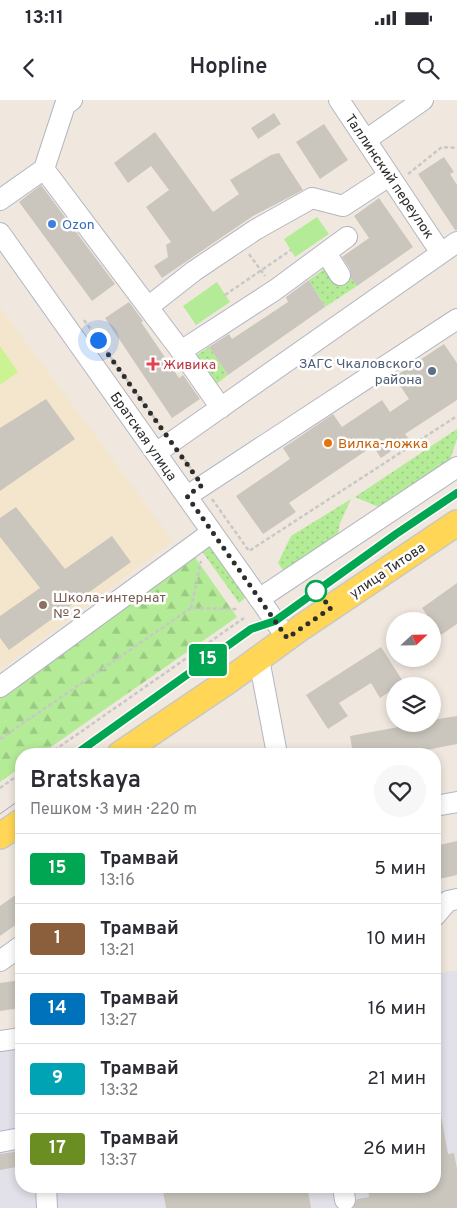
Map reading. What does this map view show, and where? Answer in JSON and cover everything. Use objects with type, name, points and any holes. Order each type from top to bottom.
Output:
[{"type":"main road","name":"улица Титова","points":[[129,748],[457,523]]},
{"type":"main road","points":[[0,836],[15,826]]},
{"type":"street","points":[[0,200],[44,169],[65,105],[72,100]]},
{"type":"street","name":"Таллинский переулок","points":[[339,100],[392,180],[449,247]]},
{"type":"street","points":[[366,140],[423,100]]},
{"type":"street","points":[[44,169],[181,351],[221,408]]},
{"type":"street","points":[[148,307],[194,271],[239,240],[312,198],[343,206],[392,180]]},
{"type":"street","name":"Братская улица","points":[[0,233],[164,447],[194,491],[212,532],[287,638]]},
{"type":"street","points":[[181,351],[275,290],[347,237]]},
{"type":"street","points":[[164,447],[449,247]]},
{"type":"street","points":[[326,252],[340,275]]},
{"type":"street","points":[[194,491],[457,319]]},
{"type":"street","points":[[259,599],[457,467]]},
{"type":"street","points":[[0,687],[212,532]]},
{"type":"street","points":[[259,659],[276,748]]},
{"type":"street","points":[[441,805],[457,802]]},
{"type":"street","points":[[441,909],[448,901],[457,899]]},
{"type":"street","points":[[1,958],[15,950]]},
{"type":"street","points":[[0,1041],[15,1039]]},
{"type":"street","points":[[0,1142],[15,1139]]},
{"type":"street","points":[[47,1193],[48,1208]]},
{"type":"path","points":[[392,180],[442,147],[457,148]]},
{"type":"path","points":[[239,240],[275,290]]},
{"type":"path","points":[[225,294],[291,250]]},
{"type":"path","points":[[79,314],[194,491],[249,551],[457,416]]},
{"type":"path","points":[[191,608],[201,558]]},
{"type":"path","points":[[0,740],[191,608],[237,608]]},
{"type":"path","points":[[58,748],[244,618]]},
{"type":"path","points":[[0,788],[15,777]]},
{"type":"shaded area","name":"Школа-интернат № 2","points":[[0,307],[173,541],[0,670]]},
{"type":"shaded area","points":[[457,970],[457,1208],[0,1208],[0,1048],[15,1046],[15,1193],[441,1193],[441,973]]},
{"type":"green space","points":[[317,217],[329,234],[295,257],[284,239]]},
{"type":"green space","points":[[338,259],[357,286],[325,307],[309,280]]},
{"type":"green space","points":[[217,282],[230,302],[196,325],[183,306]]},
{"type":"green space","points":[[0,346],[18,372],[0,385]]},
{"type":"green space","points":[[209,347],[228,375],[214,386],[195,356]]},
{"type":"green space","points":[[457,429],[457,439],[448,466],[383,509],[355,497]]},
{"type":"green space","points":[[351,499],[340,523],[337,539],[285,573],[278,563],[291,536]]},
{"type":"green space","points":[[208,544],[246,597],[239,603],[201,550]]},
{"type":"green space","points":[[192,553],[237,617],[50,748],[15,748],[15,771],[0,782],[0,694]]},
{"type":"building","points":[[274,113],[281,124],[258,139],[251,128]]},
{"type":"building","points":[[324,124],[348,160],[320,179],[296,142]]},
{"type":"building","points":[[155,132],[213,212],[239,194],[230,180],[271,155],[279,153],[303,190],[253,216],[162,278],[154,266],[168,257],[166,245],[171,242],[146,207],[169,190],[151,166],[128,183],[114,163]]},
{"type":"building","points":[[444,157],[454,172],[450,174],[457,185],[457,230],[455,230],[418,174]]},
{"type":"building","points":[[41,185],[115,284],[92,301],[19,202]]},
{"type":"building","points":[[379,198],[413,247],[357,286],[351,278],[350,269],[342,257],[369,238],[354,216]]},
{"type":"building","points":[[309,280],[325,307],[228,375],[209,347],[229,334],[232,339],[288,302],[286,297]]},
{"type":"building","points":[[129,302],[179,378],[183,375],[200,399],[172,418],[105,318]]},
{"type":"building","points":[[444,344],[457,363],[457,400],[405,434],[409,439],[381,458],[373,446],[289,503],[296,512],[263,534],[236,496],[290,459],[283,448],[333,414],[342,427],[382,400],[390,412],[409,399],[394,377]]},
{"type":"building","points":[[46,399],[75,439],[0,491],[0,428]]},
{"type":"building","points":[[16,507],[65,569],[112,536],[131,562],[9,650],[0,638],[0,616],[40,588],[0,537],[0,518]]},
{"type":"building","points":[[457,583],[457,624],[441,635],[441,612],[425,612],[422,608]]},
{"type":"building","points":[[381,647],[386,655],[386,668],[394,668],[400,677],[386,677],[386,694],[380,698],[371,683],[339,703],[348,716],[328,729],[306,695]]},
{"type":"building","points":[[457,716],[457,744],[437,748],[352,748],[350,736],[386,729],[386,732],[441,732],[441,719]]},
{"type":"building","points":[[457,841],[457,875],[441,879],[441,845]]},
{"type":"building","points":[[15,895],[15,925],[0,936],[0,906]]},
{"type":"building","points":[[15,981],[15,1009],[0,1011],[0,983]]},
{"type":"building","points":[[441,1115],[448,1154],[454,1153],[457,1169],[457,1208],[353,1208],[357,1199],[369,1197],[369,1193],[441,1193]]},
{"type":"building","points":[[15,1152],[15,1167],[0,1170],[0,1154]]},
{"type":"building","points":[[163,1193],[308,1193],[311,1208],[166,1208]]},
{"type":"tram line","points":[[84,748],[251,629],[275,621],[396,534],[457,493]]},
{"type":"tram line","name":"15","points":[[84,748],[251,629],[275,621],[396,534],[457,493]]},
{"type":"tram line","points":[[0,814],[15,803]]},
{"type":"place","name":"Ozon","points":[[52,224]]},
{"type":"place","name":"Живика","points":[[153,364]]},
{"type":"place","name":"ЗАГС Чкаловского района","points":[[432,371]]},
{"type":"place","name":"Вилка-ложка","points":[[328,443]]},
{"type":"place","name":"Школа-интернат № 2","points":[[43,605]]},
{"type":"route","points":[[98,340],[202,485],[187,496],[287,638],[331,608],[316,591]]}]
